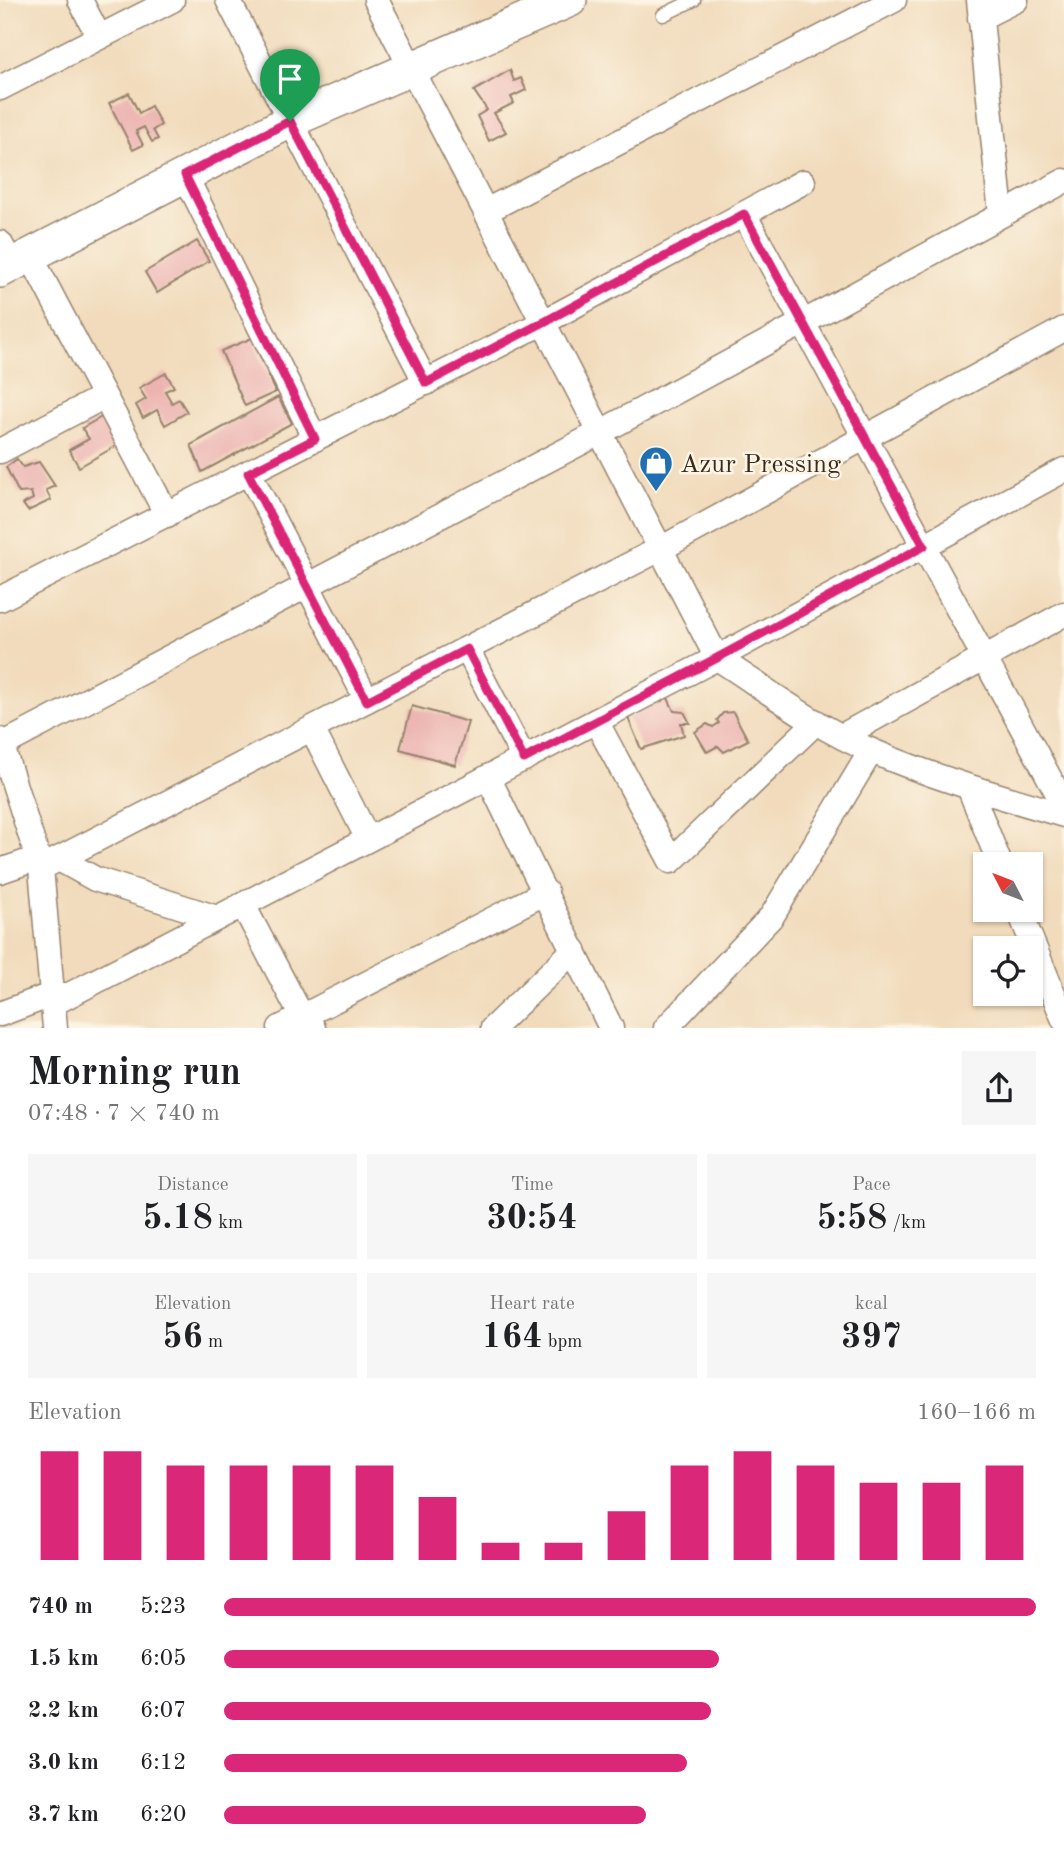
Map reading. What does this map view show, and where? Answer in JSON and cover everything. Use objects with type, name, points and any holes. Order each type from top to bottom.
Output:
[{"type":"street","points":[[80,0],[99,37]]},
{"type":"street","points":[[0,88],[172,0]]},
{"type":"street","points":[[228,0],[426,383]]},
{"type":"street","points":[[376,0],[717,658],[816,722],[871,751],[969,787],[1064,815]]},
{"type":"street","points":[[167,515],[103,397],[10,258],[185,175],[290,121],[570,0]]},
{"type":"street","points":[[486,211],[894,0]]},
{"type":"street","points":[[1001,214],[979,9],[1016,0]]},
{"type":"street","points":[[185,175],[315,439]]},
{"type":"street","points":[[53,1009],[46,862],[1,743],[601,432],[1064,181]]},
{"type":"street","points":[[0,599],[544,322],[803,182]]},
{"type":"street","points":[[744,214],[1064,805]]},
{"type":"street","points":[[0,871],[46,862],[367,701],[662,548],[1064,329]]},
{"type":"street","points":[[0,451],[103,397]]},
{"type":"street","points":[[0,1014],[53,1009],[217,918],[717,658],[1064,470]]},
{"type":"street","points":[[248,473],[367,701]]},
{"type":"street","points":[[842,736],[1064,614]]},
{"type":"street","points":[[467,649],[524,759]]},
{"type":"street","points":[[596,721],[671,861],[816,722]]},
{"type":"street","points":[[312,729],[368,839]]},
{"type":"street","points":[[675,1024],[772,916],[871,751]]},
{"type":"street","points":[[488,777],[611,1027]]},
{"type":"street","points":[[969,787],[995,852]]},
{"type":"street","points":[[46,862],[217,918]]},
{"type":"street","points":[[243,905],[298,1024],[546,892]]},
{"type":"street","points":[[1024,922],[1064,1020]]},
{"type":"street","points":[[493,1027],[574,950]]},
{"type":"lane","points":[[663,15],[694,0]]},
{"type":"building","points":[[510,70],[514,81],[521,78],[526,90],[511,97],[514,103],[494,113],[506,132],[489,141],[477,116],[487,110],[474,91]]},
{"type":"building","points":[[129,93],[139,113],[151,106],[161,125],[153,130],[158,139],[152,142],[144,127],[136,131],[143,145],[133,150],[109,103]]},
{"type":"building","points":[[197,241],[209,261],[157,293],[145,272]]},
{"type":"building","points":[[252,338],[276,392],[245,406],[221,351]]},
{"type":"building","points":[[166,373],[174,387],[165,391],[172,403],[179,399],[187,412],[165,425],[157,410],[143,418],[136,405],[146,399],[139,388]]},
{"type":"building","points":[[278,397],[292,423],[202,472],[191,445]]},
{"type":"building","points":[[107,414],[123,442],[79,467],[69,450],[89,439],[82,428]]},
{"type":"building","points":[[17,459],[23,467],[39,462],[55,486],[46,490],[51,500],[28,511],[23,504],[33,499],[31,492],[19,493],[6,467]]},
{"type":"building","points":[[667,696],[674,711],[684,712],[690,723],[681,723],[684,735],[641,749],[628,718]]},
{"type":"building","points":[[412,706],[468,722],[455,765],[400,749]]},
{"type":"building","points":[[733,712],[748,740],[724,752],[718,746],[707,752],[695,732],[707,724],[713,727],[719,723],[717,720],[723,713]]},
{"type":"place","name":"Azur Pressing","points":[[656,493]]},
{"type":"route","points":[[290,121],[426,383],[744,214],[924,546],[524,759],[467,649],[367,701],[248,473],[315,439],[185,175],[290,121]]}]
